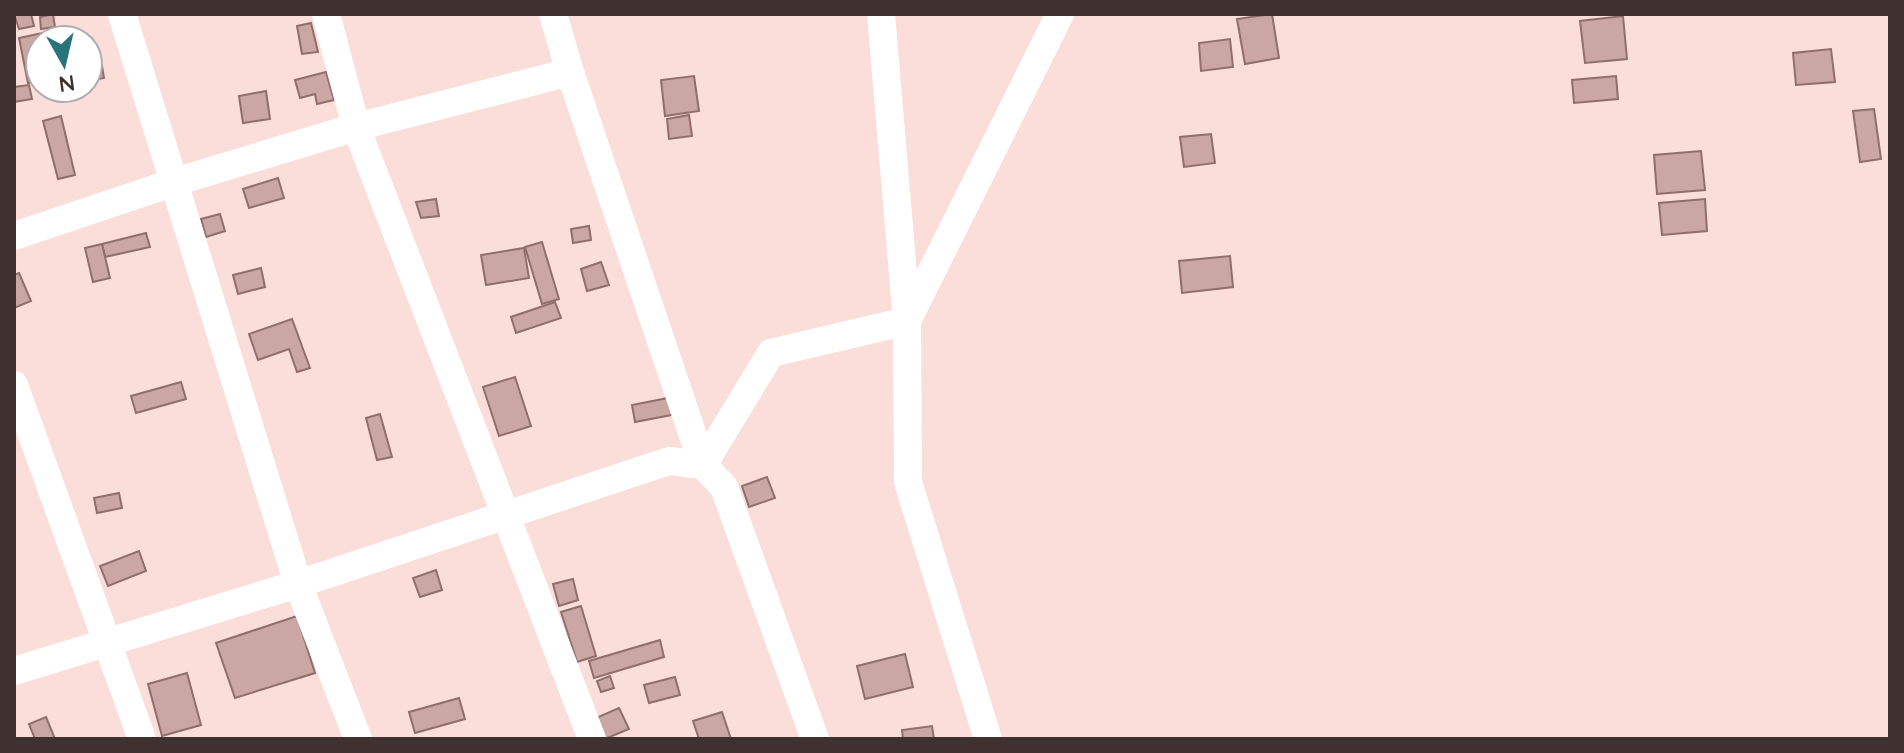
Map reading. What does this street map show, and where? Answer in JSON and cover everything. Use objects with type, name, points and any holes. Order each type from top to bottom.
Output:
[{"type":"street","points":[[122,14],[298,584],[358,739]]},
{"type":"street","points":[[326,14],[356,127],[592,739]]},
{"type":"street","points":[[553,14],[703,465],[724,487],[815,739]]},
{"type":"street","points":[[881,14],[907,321],[908,482],[988,739]]},
{"type":"street","points":[[907,321],[1060,14]]},
{"type":"street","points":[[14,236],[175,182],[356,127],[570,72]]},
{"type":"street","points":[[703,465],[771,353],[907,321]]},
{"type":"street","points":[[14,385],[142,739]]},
{"type":"street","points":[[14,671],[298,584],[669,461],[703,465]]},
{"type":"building","points":[[14,14],[31,14],[34,24],[24,24],[24,28],[19,29]]},
{"type":"building","points":[[53,14],[55,24],[41,24],[40,17]]},
{"type":"building","points":[[1272,14],[1279,58],[1245,64],[1237,19]]},
{"type":"building","points":[[1623,16],[1627,59],[1585,63],[1580,21]]},
{"type":"building","points":[[311,23],[318,52],[302,54],[297,26]]},
{"type":"building","points":[[24,37],[24,63],[19,38]]},
{"type":"building","points":[[1230,39],[1233,67],[1201,71],[1199,43]]},
{"type":"building","points":[[1831,49],[1835,82],[1796,85],[1793,53]]},
{"type":"building","points":[[326,72],[334,100],[317,104],[315,94],[300,98],[295,80]]},
{"type":"building","points":[[694,76],[699,111],[665,116],[661,80]]},
{"type":"building","points":[[1616,76],[1618,99],[1574,103],[1572,80]]},
{"type":"building","points":[[24,86],[24,100],[14,102],[14,87]]},
{"type":"building","points":[[266,91],[270,119],[243,123],[239,96]]},
{"type":"building","points":[[1874,109],[1881,159],[1860,162],[1853,111]]},
{"type":"building","points":[[689,115],[692,136],[669,139],[667,119]]},
{"type":"building","points":[[61,116],[75,175],[58,179],[43,121]]},
{"type":"building","points":[[1211,134],[1215,163],[1184,167],[1180,137]]},
{"type":"building","points":[[1701,151],[1705,190],[1657,194],[1654,155]]},
{"type":"building","points":[[278,178],[284,198],[249,208],[243,189]]},
{"type":"building","points":[[436,199],[439,216],[421,218],[416,202]]},
{"type":"building","points":[[1705,199],[1707,231],[1662,235],[1659,203]]},
{"type":"building","points":[[220,214],[225,231],[206,237],[201,219]]},
{"type":"building","points":[[589,226],[591,240],[573,243],[571,229]]},
{"type":"building","points":[[146,233],[150,247],[105,257],[102,244]]},
{"type":"building","points":[[542,242],[559,299],[542,304],[525,247]]},
{"type":"building","points":[[102,244],[110,278],[93,282],[85,248]]},
{"type":"building","points":[[524,248],[529,278],[486,285],[481,255]]},
{"type":"building","points":[[1230,256],[1233,287],[1182,293],[1179,261]]},
{"type":"building","points":[[601,262],[609,285],[587,291],[581,269]]},
{"type":"building","points":[[261,268],[265,287],[238,294],[233,275]]},
{"type":"building","points":[[19,273],[31,301],[14,308],[14,275]]},
{"type":"building","points":[[555,302],[561,318],[516,333],[511,317]]},
{"type":"building","points":[[292,319],[310,368],[297,372],[289,349],[258,360],[249,334]]},
{"type":"building","points":[[515,377],[531,426],[499,436],[483,387]]},
{"type":"building","points":[[181,382],[186,399],[136,413],[131,396]]},
{"type":"building","points":[[673,397],[677,414],[635,422],[632,405]]},
{"type":"building","points":[[380,414],[392,457],[377,460],[366,418]]},
{"type":"building","points":[[767,477],[775,498],[749,507],[742,486]]},
{"type":"building","points":[[119,493],[122,508],[97,513],[94,498]]},
{"type":"building","points":[[139,551],[146,571],[108,586],[100,566]]},
{"type":"building","points":[[436,570],[442,590],[420,597],[413,578]]},
{"type":"building","points":[[573,579],[578,600],[559,606],[553,584]]},
{"type":"building","points":[[581,606],[596,656],[577,662],[561,612]]},
{"type":"building","points":[[297,616],[315,673],[235,698],[216,643]]},
{"type":"building","points":[[660,640],[664,657],[594,678],[589,661]]},
{"type":"building","points":[[905,654],[913,687],[865,699],[857,666]]},
{"type":"building","points":[[187,673],[201,725],[162,736],[148,684]]},
{"type":"building","points":[[610,676],[614,688],[601,692],[597,681]]},
{"type":"building","points":[[675,677],[680,695],[649,703],[644,685]]},
{"type":"building","points":[[459,698],[465,719],[415,733],[409,712]]},
{"type":"building","points":[[619,708],[629,729],[605,739],[596,718]]},
{"type":"building","points":[[722,712],[731,739],[699,739],[693,721]]},
{"type":"building","points":[[46,717],[55,739],[35,739],[29,724]]},
{"type":"building","points":[[932,726],[934,739],[903,739],[902,730]]}]
